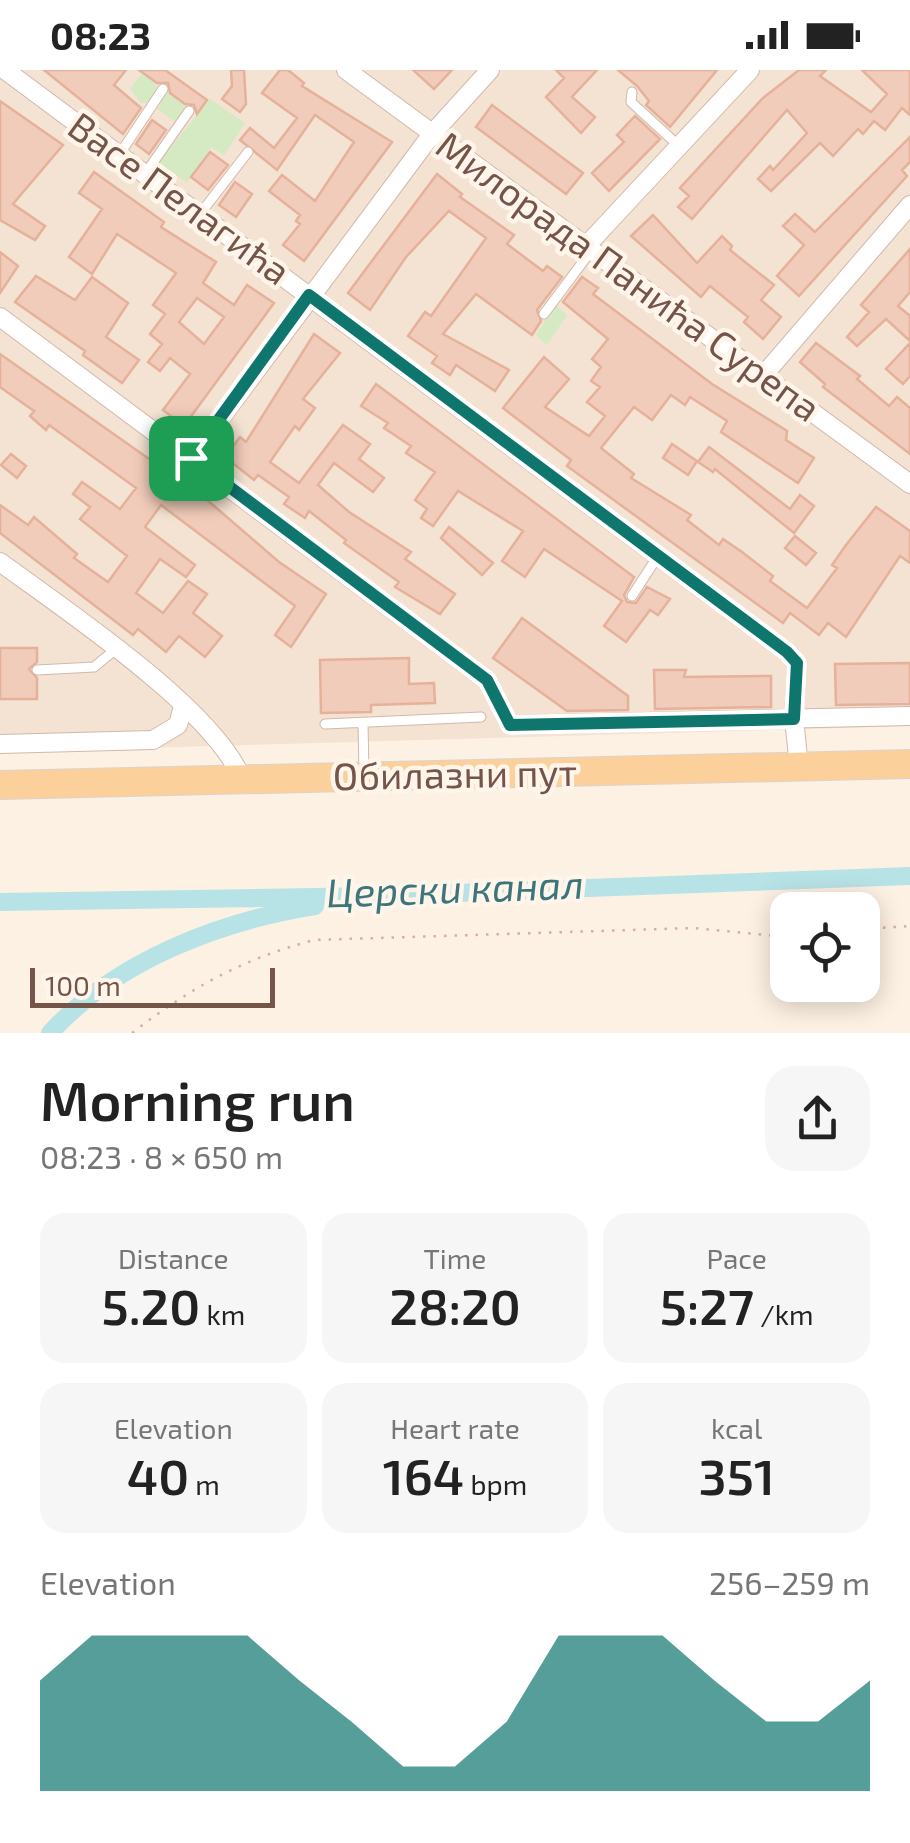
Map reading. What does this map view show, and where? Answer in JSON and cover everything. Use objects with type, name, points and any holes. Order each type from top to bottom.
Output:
[{"type":"main road","name":"Обилазни пут","points":[[0,785],[910,764]]},
{"type":"street","name":"Васе Пелагића","points":[[5,70],[797,663],[794,719],[799,766]]},
{"type":"street","name":"Милорада Панића Сурепа","points":[[346,70],[910,484]]},
{"type":"street","points":[[191,458],[432,134],[490,70]]},
{"type":"street","points":[[590,247],[750,70]]},
{"type":"street","points":[[762,377],[910,205]]},
{"type":"street","points":[[0,317],[487,680],[510,725],[910,716]]},
{"type":"street","points":[[0,562],[116,649],[232,758],[242,780]]},
{"type":"street","points":[[0,744],[152,740],[186,715]]},
{"type":"lane","points":[[119,155],[163,89]]},
{"type":"lane","points":[[632,92],[631,102],[679,146]]},
{"type":"lane","points":[[145,174],[189,111]]},
{"type":"lane","points":[[200,214],[248,152]]},
{"type":"lane","points":[[544,314],[590,247]]},
{"type":"lane","points":[[632,596],[658,556]]},
{"type":"lane","points":[[37,670],[94,667],[116,649]]},
{"type":"lane","points":[[325,724],[481,716]]},
{"type":"lane","points":[[363,722],[364,777]]},
{"type":"path","points":[[880,928],[910,926]]},
{"type":"path","points":[[132,1033],[191,988],[259,955],[314,940],[693,928],[770,935]]},
{"type":"shaded area","points":[[0,70],[910,70],[910,726],[0,752]]},
{"type":"green space","points":[[143,72],[159,88],[151,102],[141,103],[130,89]]},
{"type":"green space","points":[[167,92],[185,106],[176,122],[157,109]]},
{"type":"green space","points":[[210,99],[245,123],[224,155],[211,147],[187,183],[159,162]]},
{"type":"green space","points":[[555,305],[567,315],[547,345],[536,335]]},
{"type":"building","points":[[44,70],[126,70],[114,85],[141,108],[123,134]]},
{"type":"building","points":[[139,70],[165,70],[207,100],[197,114],[194,105],[185,104],[170,93],[168,83],[157,83]]},
{"type":"building","points":[[231,70],[244,70],[246,104],[240,112],[222,99],[232,86]]},
{"type":"building","points":[[280,70],[288,70],[304,83],[302,86],[392,142],[304,261],[283,245],[300,224],[296,221],[300,215],[269,191],[282,175],[315,201],[354,142],[315,115],[277,170],[240,140],[250,128],[274,148],[297,118],[262,93]]},
{"type":"building","points":[[413,70],[452,70],[434,89]]},
{"type":"building","points":[[556,70],[597,70],[572,97],[595,117],[581,133],[546,97],[564,78]]},
{"type":"building","points":[[618,70],[717,70],[670,127],[646,105],[649,101],[637,86]]},
{"type":"building","points":[[799,70],[826,70],[820,76],[871,112],[887,94],[862,70],[910,70],[910,115],[902,108],[885,130],[874,121],[863,134],[858,129],[833,156],[820,143],[771,191],[758,179],[770,166],[773,170],[807,133],[787,110],[692,219],[678,207],[689,196],[680,188],[763,98]]},
{"type":"building","points":[[0,101],[63,145],[13,204],[45,226],[35,240],[0,220]]},
{"type":"building","points":[[492,105],[583,173],[566,194],[476,127]]},
{"type":"building","points":[[635,116],[660,139],[609,191],[592,173],[624,142],[617,135]]},
{"type":"building","points":[[152,120],[166,130],[149,154],[136,144]]},
{"type":"building","points":[[910,137],[910,162],[902,170],[907,176],[799,296],[777,276],[804,245],[783,226],[795,214],[815,232]]},
{"type":"building","points":[[210,152],[228,165],[208,190],[191,177]]},
{"type":"building","points":[[94,172],[164,222],[161,227],[216,262],[203,283],[234,305],[247,285],[274,303],[184,426],[163,410],[190,374],[170,358],[160,371],[148,362],[162,344],[150,334],[165,314],[153,305],[176,273],[117,234],[92,274],[69,257],[102,209],[79,193]],"holes":[[[197,298],[224,317],[204,344],[179,322]]]},
{"type":"building","points":[[437,174],[462,194],[460,197],[514,235],[507,244],[543,271],[547,266],[562,277],[537,310],[541,321],[532,335],[476,294],[443,334],[509,370],[495,391],[456,365],[450,375],[432,363],[437,356],[408,336],[425,312],[431,316],[486,238],[449,211],[406,257],[370,310],[348,293]]},
{"type":"building","points":[[235,182],[252,194],[236,217],[219,205]]},
{"type":"building","points":[[653,215],[697,263],[722,236],[732,246],[730,250],[774,285],[761,300],[781,317],[763,339],[744,322],[748,317],[710,286],[701,297],[631,236]]},
{"type":"building","points":[[910,249],[910,292],[898,306],[910,316],[910,341],[886,319],[857,346],[847,337],[869,312],[861,305]]},
{"type":"building","points":[[0,252],[18,266],[0,293]]},
{"type":"building","points":[[36,276],[75,300],[92,277],[128,303],[106,337],[139,360],[122,383],[83,355],[85,351],[15,302]]},
{"type":"building","points":[[582,277],[598,288],[593,294],[712,384],[787,431],[786,440],[814,458],[798,483],[721,432],[727,421],[690,397],[685,405],[671,395],[652,420],[634,407],[601,448],[634,474],[631,478],[691,515],[687,520],[719,545],[723,539],[742,552],[773,576],[770,581],[807,608],[837,568],[832,565],[876,507],[910,531],[910,563],[900,556],[846,637],[828,623],[819,635],[790,613],[783,623],[567,466],[571,460],[503,408],[544,357],[569,379],[545,407],[589,436],[605,416],[587,402],[600,387],[591,381],[601,367],[592,359],[608,339],[563,302]]},
{"type":"building","points":[[314,334],[340,353],[303,399],[315,408],[299,430],[295,426],[270,462],[299,483],[343,425],[370,444],[359,459],[384,478],[373,492],[334,463],[318,485],[349,512],[411,552],[405,559],[455,594],[440,614],[395,587],[399,582],[344,543],[346,540],[309,511],[305,518],[284,504],[289,497],[258,475],[254,480],[225,457],[240,437],[246,442]]},
{"type":"building","points":[[816,343],[860,376],[857,379],[889,406],[897,397],[910,408],[910,454],[823,387],[825,384],[800,362]]},
{"type":"building","points":[[910,343],[910,376],[903,384],[886,369]]},
{"type":"building","points":[[0,354],[206,499],[279,562],[326,594],[291,647],[275,635],[295,606],[161,505],[145,527],[195,565],[186,577],[160,559],[136,593],[163,613],[188,581],[207,594],[193,613],[222,636],[205,657],[179,636],[166,652],[138,629],[133,635],[0,533],[0,505],[28,525],[34,517],[77,554],[74,558],[108,582],[127,556],[80,519],[90,507],[73,494],[82,482],[120,509],[136,488],[49,425],[46,430],[30,416],[34,411],[0,387]]},
{"type":"building","points":[[376,384],[634,577],[624,595],[627,602],[636,603],[647,587],[670,599],[658,615],[650,610],[626,642],[604,626],[622,601],[544,549],[525,577],[502,561],[523,531],[458,491],[433,526],[421,518],[427,509],[415,500],[435,472],[406,453],[411,446],[384,428],[388,423],[361,406]]},
{"type":"building","points":[[672,444],[697,461],[688,475],[663,458]]},
{"type":"building","points":[[709,447],[790,509],[800,495],[814,506],[794,533],[715,469],[713,472],[698,462]]},
{"type":"building","points":[[11,454],[26,466],[17,478],[1,465]]},
{"type":"building","points":[[449,527],[493,563],[482,575],[441,538]]},
{"type":"building","points":[[795,536],[816,553],[806,565],[785,548]]},
{"type":"building","points":[[522,618],[628,696],[628,710],[567,711],[493,658]]},
{"type":"building","points":[[0,648],[37,648],[37,662],[29,669],[37,678],[37,699],[0,699]]},
{"type":"building","points":[[409,658],[409,684],[434,683],[435,703],[371,705],[371,712],[321,713],[320,660]]},
{"type":"building","points":[[910,663],[910,704],[836,705],[835,664]]},
{"type":"building","points":[[654,670],[686,670],[684,677],[771,676],[771,707],[655,709]]},
{"type":"waterway","name":"Церски канал","points":[[0,902],[375,896],[910,876]]},
{"type":"waterway","points":[[50,1033],[106,985],[172,948],[243,922],[315,906]]},
{"type":"route","points":[[309,295],[787,652],[797,663],[794,719],[510,725],[487,680],[191,458],[309,295]]}]
